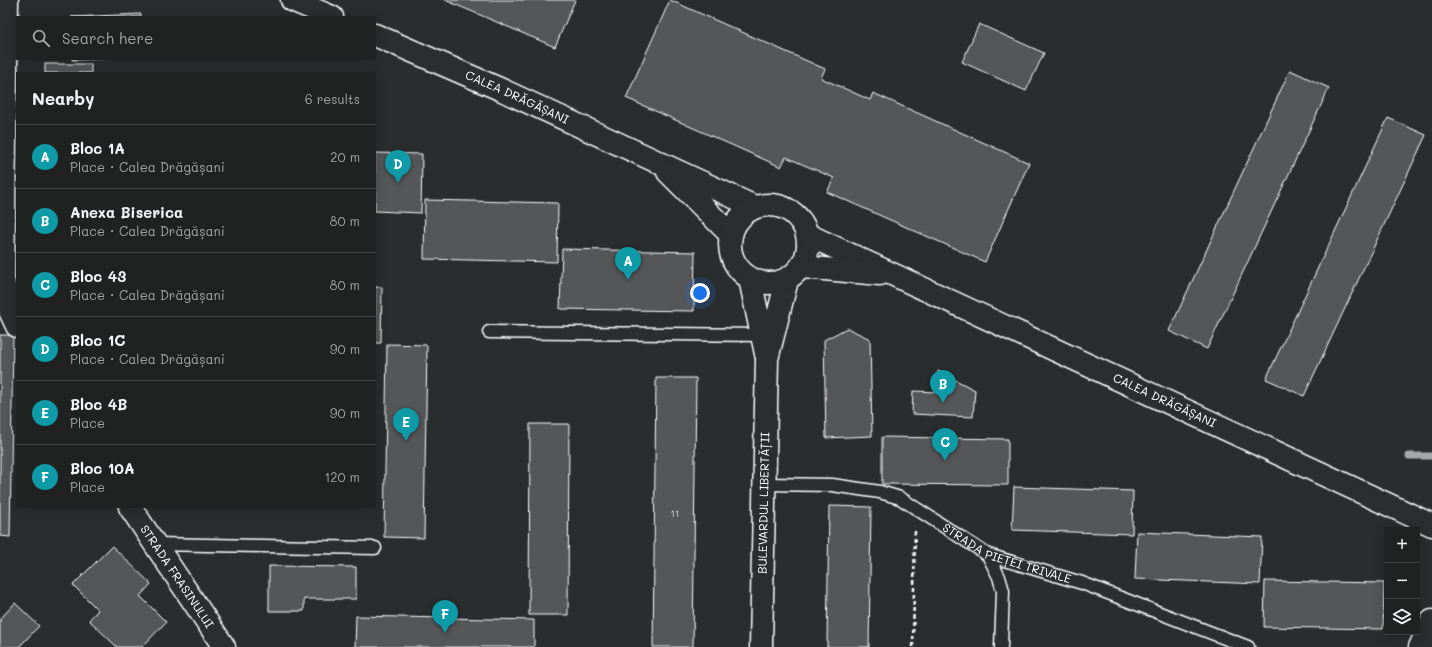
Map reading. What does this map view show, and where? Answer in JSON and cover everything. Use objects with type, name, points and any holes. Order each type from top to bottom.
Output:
[{"type":"main road","points":[[7,0],[3,279],[10,311],[16,324]]},
{"type":"main road","points":[[292,0],[330,16]]},
{"type":"main road","name":"CALEA DRĂGĂȘANI","points":[[376,35],[502,90],[755,207]]},
{"type":"main road","name":"CALEA DRĂGĂȘANI","points":[[658,162],[731,235]]},
{"type":"main road","points":[[768,205],[781,206],[794,213],[802,223],[808,235],[807,257],[794,274],[774,284],[761,283],[750,279],[740,271],[733,260],[730,248],[731,235],[736,224],[744,214],[755,207],[768,205]]},
{"type":"main road","name":"CALEA DRĂGĂȘANI","points":[[808,235],[898,275],[1432,525]]},
{"type":"main road","name":"CALEA DRĂGĂȘANI","points":[[794,274],[898,275]]},
{"type":"main road","name":"BULEVARDUL LIBERTĂȚII","points":[[767,359],[794,274]]},
{"type":"main road","name":"BULEVARDUL LIBERTĂȚII","points":[[750,279],[767,359],[761,647]]},
{"type":"main road","name":"STRADA FRASINULUI","points":[[131,508],[224,647]]},
{"type":"main road","points":[[1420,647],[1432,620]]},
{"type":"lane","points":[[489,332],[762,335]]},
{"type":"lane","name":"STRADA PIEȚEI TRIVALE","points":[[764,484],[832,484],[856,487],[900,498],[988,555],[1082,582],[1248,647]]},
{"type":"lane","points":[[154,544],[375,548]]},
{"type":"lane","points":[[988,555],[999,576],[1003,591],[1001,646]]},
{"type":"path","points":[[913,647],[915,508]]},
{"type":"building","points":[[445,0],[575,0],[555,47]]},
{"type":"building","points":[[670,0],[825,69],[821,78],[870,100],[873,93],[1029,163],[985,262],[827,192],[834,178],[786,157],[781,167],[626,98]]},
{"type":"building","points":[[141,14],[141,16],[94,16]]},
{"type":"building","points":[[979,24],[1044,53],[1026,91],[962,62]]},
{"type":"building","points":[[45,64],[91,64],[91,72],[45,72]]},
{"type":"building","points":[[1290,70],[1329,88],[1207,349],[1169,331]]},
{"type":"building","points":[[1388,118],[1426,135],[1304,396],[1266,379]]},
{"type":"building","points":[[376,153],[422,154],[421,213],[376,211]]},
{"type":"building","points":[[425,200],[558,203],[557,262],[424,259]]},
{"type":"building","points":[[562,249],[695,252],[694,311],[560,309]]},
{"type":"building","points":[[376,287],[382,287],[381,343],[376,343]]},
{"type":"building","points":[[847,328],[870,339],[872,436],[826,438],[824,340]]},
{"type":"building","points":[[0,335],[13,335],[10,537],[0,536]]},
{"type":"building","points":[[387,344],[427,345],[424,538],[384,537]]},
{"type":"building","points":[[938,371],[975,390],[973,417],[912,414],[913,391],[938,392]]},
{"type":"building","points":[[656,378],[696,378],[693,647],[653,647]]},
{"type":"building","points":[[530,424],[569,424],[568,615],[529,615]]},
{"type":"building","points":[[882,437],[1008,439],[1008,485],[882,484]]},
{"type":"building","points":[[1014,487],[1133,491],[1132,534],[1012,530]]},
{"type":"building","points":[[829,506],[871,507],[869,647],[827,647]]},
{"type":"building","points":[[1137,532],[1262,537],[1260,584],[1135,579]]},
{"type":"building","points":[[112,546],[151,584],[140,596],[166,622],[142,647],[117,647],[89,620],[98,610],[73,585]]},
{"type":"building","points":[[269,566],[356,567],[356,599],[304,599],[304,611],[269,611]]},
{"type":"building","points":[[1265,581],[1384,583],[1383,629],[1264,627]]},
{"type":"building","points":[[15,603],[39,626],[19,647],[0,647],[0,619]]},
{"type":"building","points":[[356,616],[534,620],[534,647],[355,647]]},
{"type":"waterway","points":[[1409,456],[1432,456]]},
{"type":"place","name":"Bloc 1C","points":[[398,183]]},
{"type":"place","name":"Bloc 1A","points":[[628,280]]},
{"type":"place","name":"Anexa Biserica","points":[[943,403]]},
{"type":"place","name":"Bloc 4B","points":[[406,441]]},
{"type":"place","name":"Bloc 43","points":[[945,461]]},
{"type":"place","name":"Bloc 10A","points":[[445,633]]}]
